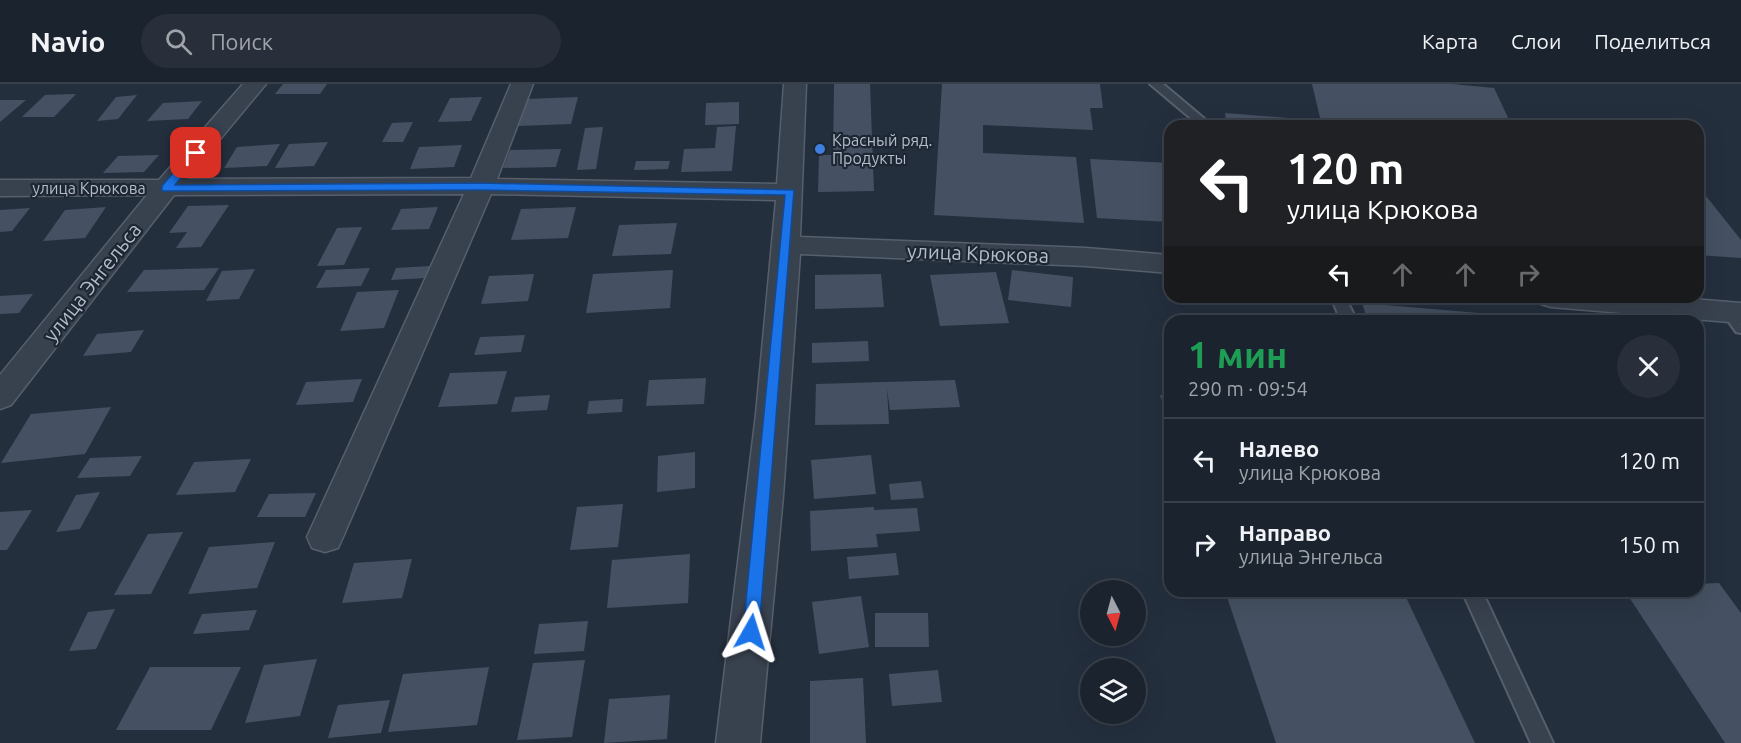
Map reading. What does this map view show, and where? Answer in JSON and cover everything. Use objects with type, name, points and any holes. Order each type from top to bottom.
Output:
[{"type":"street","name":"улица Энгельса","points":[[0,397],[166,188],[255,84]]},
{"type":"street","points":[[325,537],[481,186],[522,84]]},
{"type":"street","points":[[738,743],[754,610],[786,244],[795,84]]},
{"type":"street","name":"улица Крюкова","points":[[0,188],[481,186],[790,192]]},
{"type":"street","name":"улица Крюкова","points":[[786,244],[1086,257],[1164,264]]},
{"type":"street","points":[[1604,303],[1737,318]]},
{"type":"lane","points":[[1156,84],[1200,120]]},
{"type":"lane","points":[[1475,597],[1542,743]]},
{"type":"building","points":[[283,84],[327,84],[320,94],[275,94]]},
{"type":"building","points":[[834,84],[870,84],[874,191],[818,192],[819,155],[833,155]]},
{"type":"building","points":[[942,84],[1100,84],[1103,108],[1090,108],[1093,130],[983,125],[983,153],[1076,157],[1084,223],[934,215]]},
{"type":"building","points":[[1312,84],[1452,84],[1494,88],[1509,120],[1321,120]]},
{"type":"building","points":[[76,94],[54,117],[22,117],[45,95]]},
{"type":"building","points":[[137,95],[118,119],[97,121],[116,97]]},
{"type":"building","points":[[482,97],[471,121],[438,122],[450,98]]},
{"type":"building","points":[[578,97],[571,124],[518,126],[527,99]]},
{"type":"building","points":[[0,100],[26,100],[0,122]]},
{"type":"building","points":[[202,101],[188,119],[147,121],[163,103]]},
{"type":"building","points":[[739,102],[739,124],[705,125],[706,103]]},
{"type":"building","points":[[1225,113],[1315,120],[1226,120]]},
{"type":"building","points":[[413,122],[403,142],[382,142],[392,123]]},
{"type":"building","points":[[736,126],[732,171],[681,172],[684,149],[715,148],[717,127]]},
{"type":"building","points":[[603,127],[596,169],[577,170],[585,128]]},
{"type":"building","points":[[328,142],[314,166],[275,168],[289,144]]},
{"type":"building","points":[[280,144],[267,166],[224,168],[237,147]]},
{"type":"building","points":[[462,145],[454,167],[410,169],[419,147]]},
{"type":"building","points":[[561,149],[556,167],[503,168],[510,150]]},
{"type":"building","points":[[159,155],[144,172],[103,173],[118,156]]},
{"type":"building","points":[[1090,159],[1164,163],[1164,222],[1097,218]]},
{"type":"building","points":[[636,161],[670,161],[668,169],[634,170]]},
{"type":"building","points":[[1704,194],[1741,240],[1741,258],[1704,255]]},
{"type":"building","points":[[229,205],[201,247],[176,248],[187,232],[169,233],[188,206]]},
{"type":"building","points":[[106,207],[85,238],[43,241],[65,210]]},
{"type":"building","points":[[438,207],[429,229],[391,230],[401,209]]},
{"type":"building","points":[[576,207],[568,238],[511,240],[521,209]]},
{"type":"building","points":[[30,208],[12,231],[0,232],[0,210]]},
{"type":"building","points":[[677,223],[671,254],[612,256],[619,225]]},
{"type":"building","points":[[362,227],[344,265],[317,266],[337,228]]},
{"type":"building","points":[[430,266],[426,278],[391,280],[396,268]]},
{"type":"building","points":[[219,268],[204,290],[127,292],[144,270]]},
{"type":"building","points":[[370,268],[361,286],[316,288],[326,270]]},
{"type":"building","points":[[255,269],[239,299],[206,301],[222,271]]},
{"type":"building","points":[[673,270],[670,308],[586,313],[593,274]]},
{"type":"building","points":[[1012,270],[1073,277],[1071,307],[1008,300]]},
{"type":"building","points":[[996,272],[1009,323],[940,326],[930,275]]},
{"type":"building","points":[[534,274],[528,301],[481,304],[489,276]]},
{"type":"building","points":[[881,274],[884,307],[815,309],[815,275]]},
{"type":"building","points":[[399,290],[384,328],[340,331],[357,292]]},
{"type":"building","points":[[33,294],[19,313],[0,314],[0,296]]},
{"type":"building","points":[[1362,303],[1504,315],[1366,315]]},
{"type":"building","points":[[144,330],[131,352],[83,356],[97,334]]},
{"type":"building","points":[[525,335],[521,352],[474,355],[480,337]]},
{"type":"building","points":[[868,341],[869,361],[812,363],[812,343]]},
{"type":"building","points":[[507,371],[497,404],[438,407],[450,373]]},
{"type":"building","points":[[706,378],[704,404],[646,406],[649,380]]},
{"type":"building","points":[[362,379],[353,402],[296,405],[306,382]]},
{"type":"building","points":[[955,380],[960,407],[890,410],[887,389],[889,424],[815,425],[816,384]]},
{"type":"building","points":[[550,395],[547,410],[511,412],[515,397]]},
{"type":"building","points":[[1160,395],[1164,395],[1164,407]]},
{"type":"building","points":[[623,399],[622,412],[587,414],[589,401]]},
{"type":"building","points":[[111,407],[85,454],[1,463],[31,414]]},
{"type":"building","points":[[695,452],[695,488],[657,492],[658,456]]},
{"type":"building","points":[[871,455],[876,494],[814,499],[811,460]]},
{"type":"building","points":[[142,456],[130,476],[77,478],[90,458]]},
{"type":"building","points":[[251,459],[235,492],[176,495],[194,462]]},
{"type":"building","points":[[921,481],[924,498],[891,500],[889,484]]},
{"type":"building","points":[[100,492],[80,529],[56,532],[76,495]]},
{"type":"building","points":[[316,493],[305,517],[257,517],[269,494]]},
{"type":"building","points":[[623,504],[618,547],[570,550],[577,507]]},
{"type":"building","points":[[874,507],[874,510],[917,508],[920,531],[876,534],[878,547],[811,551],[810,511]]},
{"type":"building","points":[[32,510],[7,550],[0,550],[0,512]]},
{"type":"building","points":[[183,532],[151,594],[114,595],[148,534]]},
{"type":"building","points":[[275,542],[257,588],[188,594],[209,547]]},
{"type":"building","points":[[896,553],[899,575],[849,579],[847,557]]},
{"type":"building","points":[[690,554],[688,603],[607,608],[612,560]]},
{"type":"building","points":[[412,559],[402,598],[342,603],[354,563]]},
{"type":"building","points":[[1719,583],[1741,613],[1741,743],[1725,743],[1629,597],[1704,597],[1704,584]]},
{"type":"building","points":[[861,596],[869,647],[819,654],[812,602]]},
{"type":"building","points":[[1227,597],[1406,597],[1475,743],[1276,743]]},
{"type":"building","points":[[115,609],[96,649],[69,651],[88,612]]},
{"type":"building","points":[[257,610],[249,630],[193,634],[202,614]]},
{"type":"building","points":[[875,613],[928,613],[929,647],[875,647]]},
{"type":"building","points":[[588,621],[584,651],[534,654],[539,624]]},
{"type":"building","points":[[317,659],[300,716],[245,723],[264,665]]},
{"type":"building","points":[[585,660],[572,737],[517,740],[533,663]]},
{"type":"building","points":[[150,667],[241,667],[211,730],[116,730]]},
{"type":"building","points":[[489,667],[477,725],[388,732],[403,674]]},
{"type":"building","points":[[938,670],[942,702],[892,706],[889,674]]},
{"type":"building","points":[[863,678],[866,743],[810,743],[810,681]]},
{"type":"building","points":[[670,695],[667,739],[604,743],[609,699]]},
{"type":"building","points":[[390,700],[381,733],[328,738],[338,705]]},
{"type":"place","name":"Красный ряд. Продукты","points":[[820,149]]},
{"type":"route","points":[[196,153],[166,188],[481,186],[790,192],[751,632]]}]
